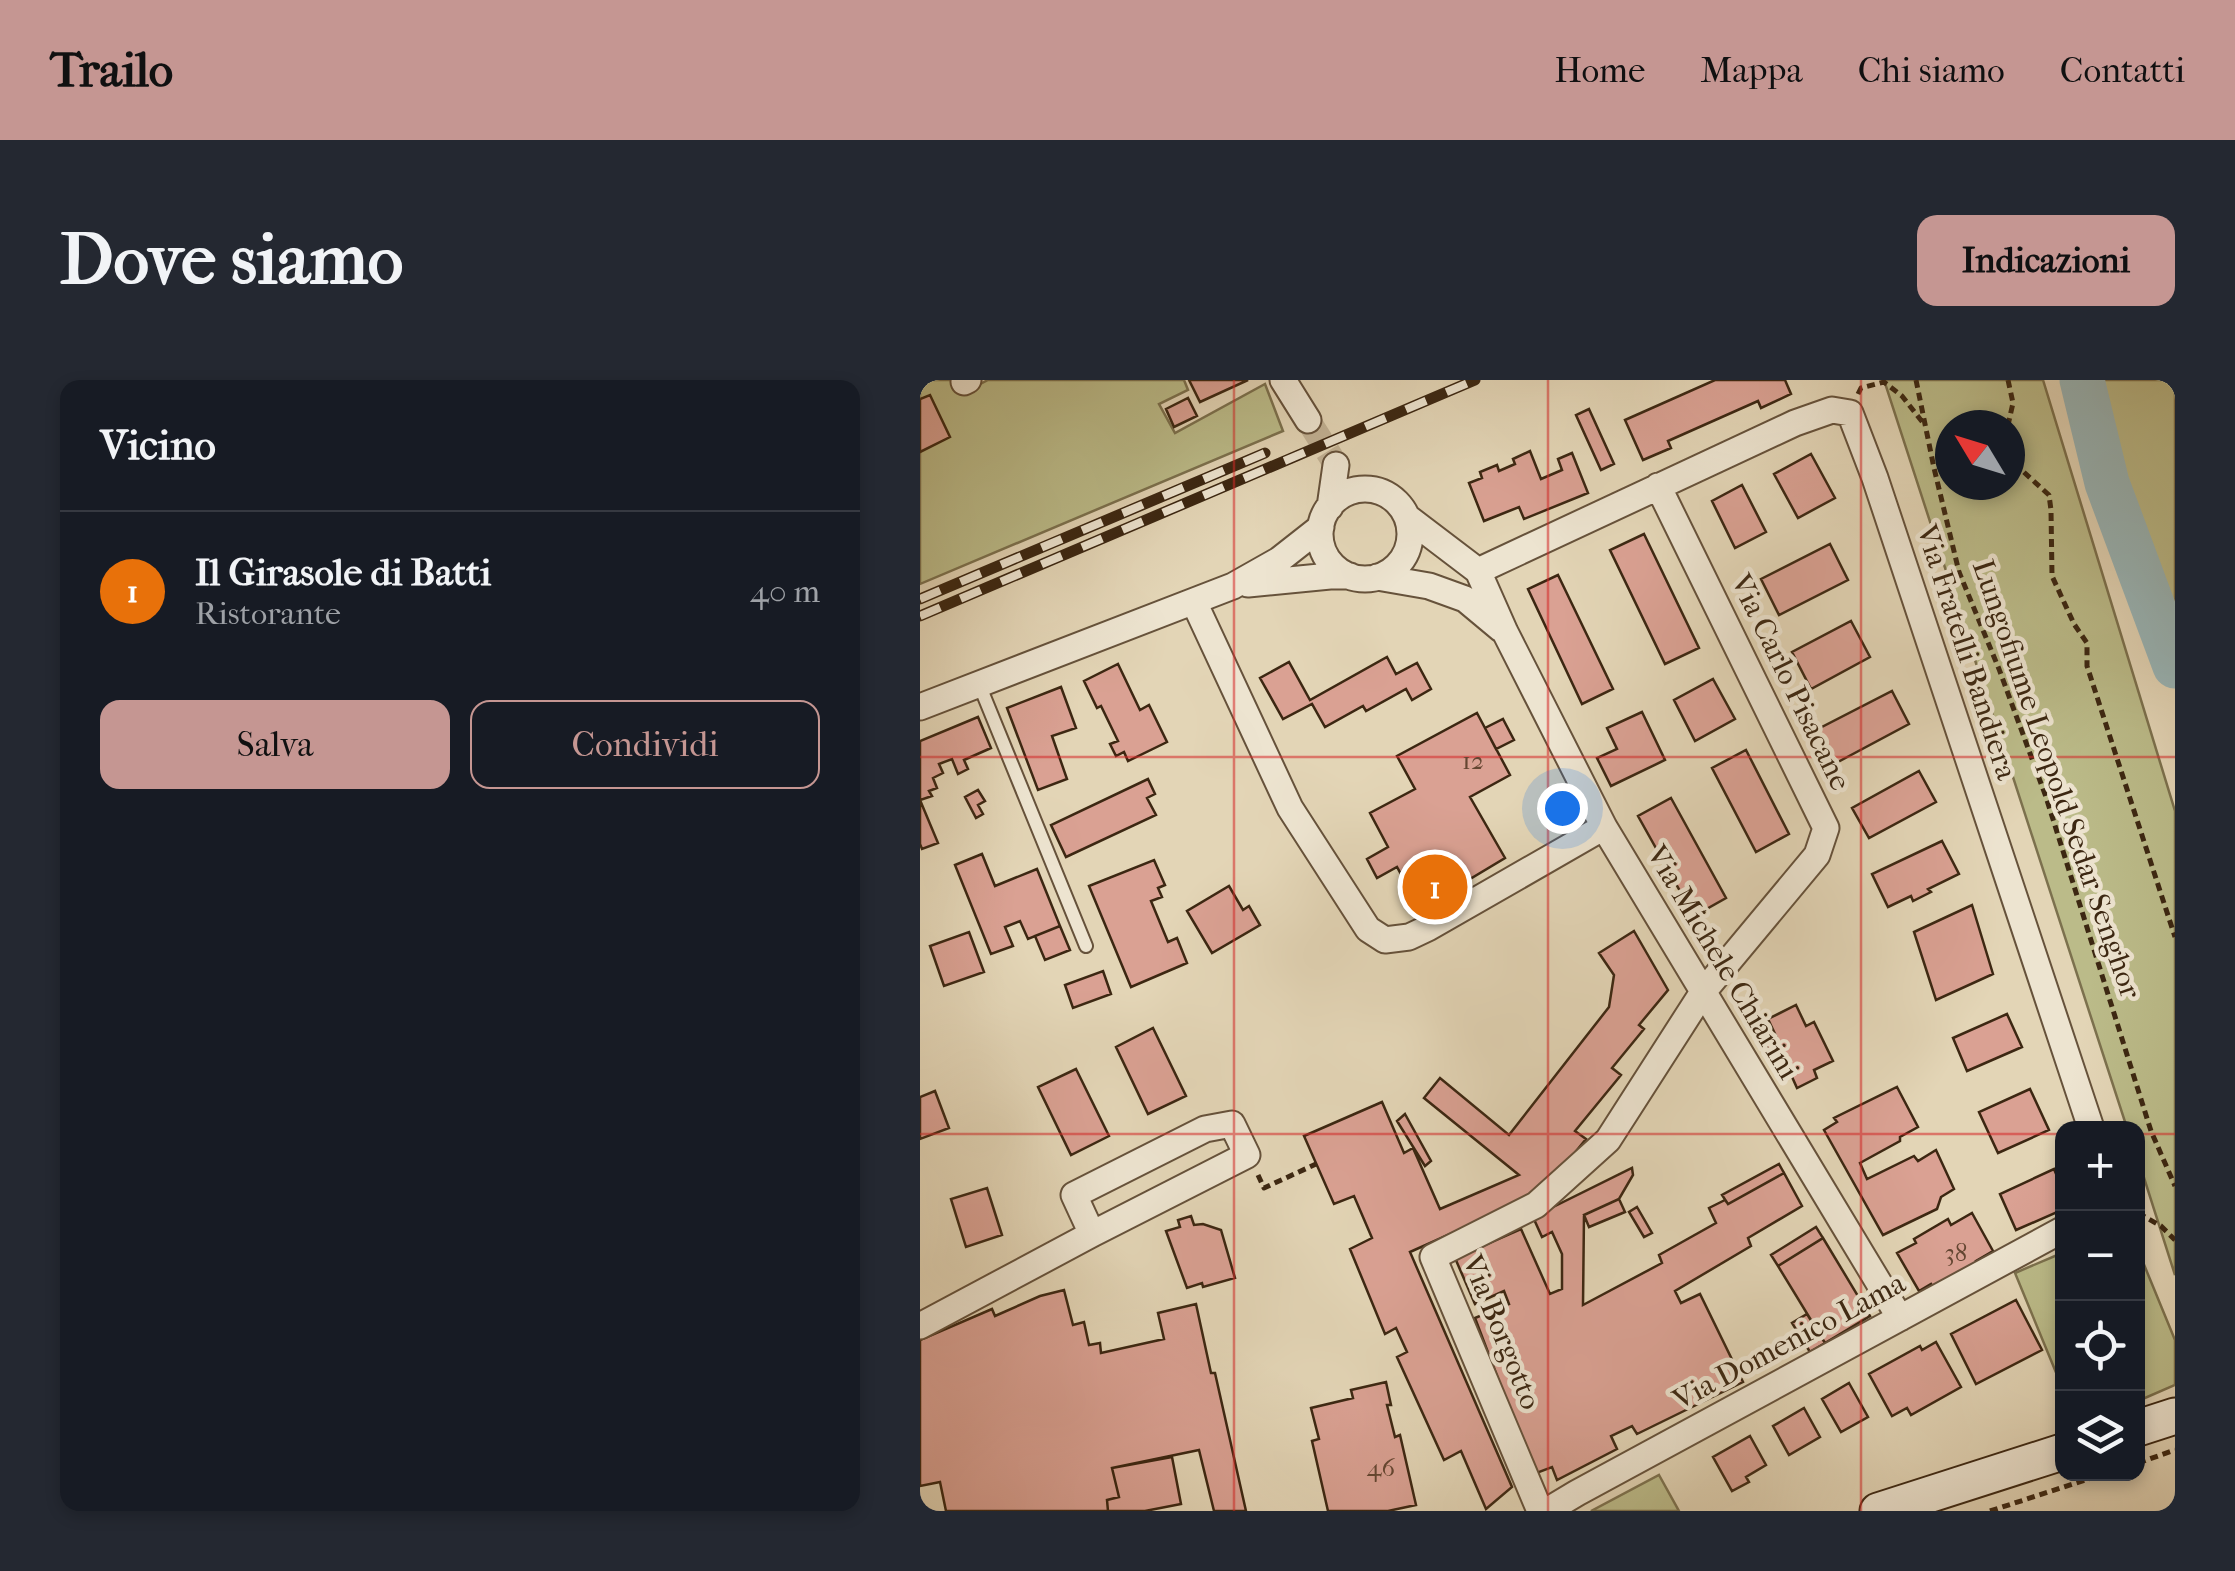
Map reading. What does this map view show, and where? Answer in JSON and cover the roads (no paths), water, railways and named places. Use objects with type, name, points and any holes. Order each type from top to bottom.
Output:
[{"type":"main road","points":[[2145,1426],[2175,1416]]},
{"type":"main road","points":[[1878,1511],[2055,1454]]},
{"type":"street","points":[[1283,380],[1308,420]]},
{"type":"street","name":"Via Fratelli Bandiera","points":[[1658,486],[1795,423],[1832,410],[1850,413],[2089,1121]]},
{"type":"street","points":[[1350,576],[1326,557],[1321,542],[1336,465],[1362,489]]},
{"type":"street","points":[[1478,571],[1658,486]]},
{"type":"street","name":"Via Carlo Pisacane","points":[[1658,486],[1826,828],[1817,855],[1703,992]]},
{"type":"street","points":[[920,706],[1233,586],[1279,560],[1325,517],[1338,498],[1362,489],[1376,490],[1399,505],[1407,516],[1410,531],[1402,560],[1377,578],[1330,576],[1233,586]]},
{"type":"street","name":"Via Michele Chiarini","points":[[1407,516],[1478,571],[1604,827],[1900,1318]]},
{"type":"street","name":"Via Michele Chiarini","points":[[1377,578],[1429,586],[1466,599],[1505,632]]},
{"type":"street","points":[[1194,602],[1290,808],[1368,929],[1385,940],[1409,937],[1428,928],[1604,827]]},
{"type":"street","name":"Via Borgotto","points":[[1544,1511],[1434,1257],[1536,1205],[1608,1140],[1703,992]]},
{"type":"street","points":[[920,1326],[1247,1155],[1232,1124],[1205,1129],[1074,1196],[1092,1234]]},
{"type":"street","name":"Via Domenico Lama","points":[[1544,1511],[2055,1234]]},
{"type":"lane","points":[[980,684],[1086,946]]},
{"type":"waterway","points":[[2082,380],[2107,483],[2175,666]]},
{"type":"tunnel","points":[[1308,420],[1336,465]]},
{"type":"railway","points":[[920,616],[1475,380]]},
{"type":"railway","points":[[920,599],[1265,453]]},
{"type":"place","name":"Il Girasole di Batti","points":[[1435,887]]}]
